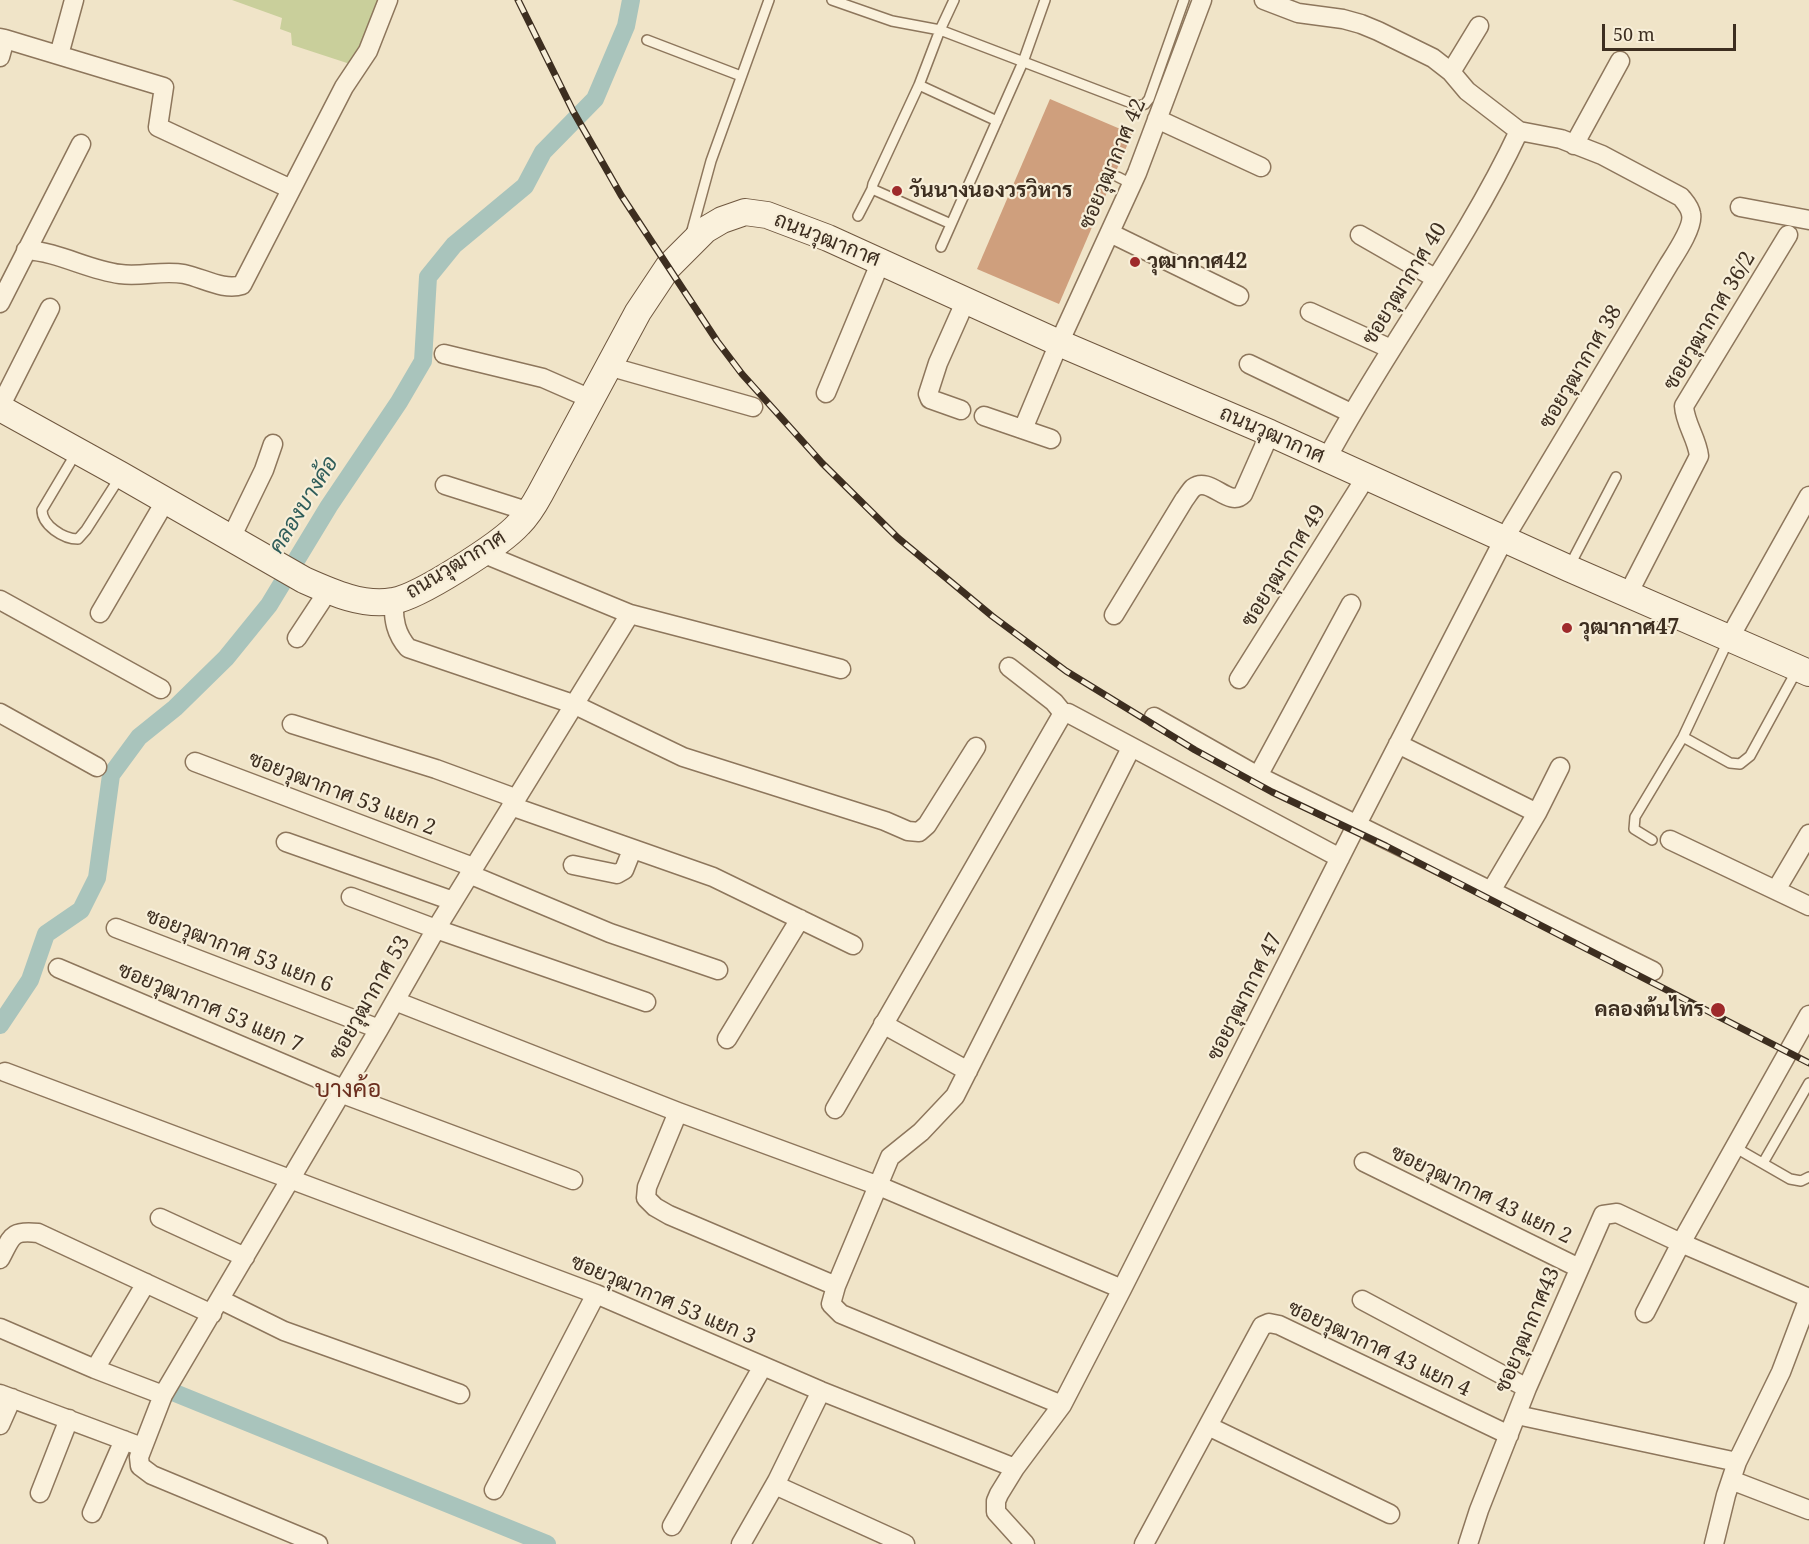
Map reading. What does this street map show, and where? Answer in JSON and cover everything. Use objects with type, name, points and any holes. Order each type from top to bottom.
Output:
[{"type":"main road","name":"ถนนวุฒากาศ","points":[[0,408],[304,580],[327,591],[354,599],[394,602],[417,592],[506,537],[530,512],[638,312],[668,267],[705,230],[722,220],[745,212],[767,215],[881,261],[1059,343],[1803,670]]},
{"type":"street","points":[[59,55],[74,0]]},
{"type":"street","points":[[26,250],[43,251],[119,274],[183,274],[233,288],[242,285],[344,87],[368,51],[388,0]]},
{"type":"street","name":"ซอยวุฒากาศ 42","points":[[1023,429],[1059,343],[1110,233],[1125,181],[1157,119],[1202,0]]},
{"type":"street","points":[[1264,0],[1298,13],[1361,24],[1433,58],[1451,72],[1467,90],[1519,131],[1561,139],[1574,145],[1620,61]]},
{"type":"street","points":[[1451,72],[1479,26]]},
{"type":"street","points":[[0,57],[3,38],[164,87],[158,127],[291,189]]},
{"type":"street","points":[[1157,119],[1261,166]]},
{"type":"street","name":"ซอยวุฒากาศ 40","points":[[1326,460],[1351,413],[1497,179],[1519,131]]},
{"type":"street","points":[[0,303],[81,144]]},
{"type":"street","name":"ซอยวุฒากาศ 38","points":[[1504,539],[1669,264],[1688,230],[1692,216],[1689,207],[1681,197],[1602,155],[1574,145]]},
{"type":"street","points":[[1740,207],[1807,215]]},
{"type":"street","points":[[1110,233],[1239,296]]},
{"type":"street","name":"ซอยวุฒากาศ 36/2","points":[[1628,594],[1699,456],[1697,444],[1685,419],[1684,406],[1788,235]]},
{"type":"street","points":[[1360,236],[1435,278]]},
{"type":"street","points":[[825,393],[881,261]]},
{"type":"street","points":[[961,410],[930,399],[928,394],[938,363],[966,300]]},
{"type":"street","points":[[0,408],[50,308]]},
{"type":"street","points":[[1310,312],[1391,349]]},
{"type":"street","points":[[444,354],[543,378],[591,399]]},
{"type":"street","points":[[1249,364],[1351,413]]},
{"type":"street","points":[[608,366],[753,407]]},
{"type":"street","points":[[984,416],[1051,439]]},
{"type":"street","points":[[1114,615],[1184,500],[1194,488],[1210,487],[1234,499],[1239,498],[1244,494],[1270,434]]},
{"type":"street","points":[[231,538],[264,470],[273,444]]},
{"type":"street","name":"ซอยวุฒากาศ 49","points":[[1239,678],[1366,477]]},
{"type":"street","points":[[445,485],[530,512]]},
{"type":"street","points":[[1730,637],[1809,496]]},
{"type":"street","points":[[100,613],[166,500]]},
{"type":"street","name":"ซอยวุฒากาศ 47","points":[[1026,1544],[996,1512],[999,1494],[1015,1468],[1062,1405],[1504,539]]},
{"type":"street","points":[[482,553],[630,614],[841,669]]},
{"type":"street","points":[[297,638],[327,591]]},
{"type":"street","points":[[0,600],[161,689]]},
{"type":"street","points":[[394,602],[396,628],[408,648],[573,704],[683,756],[908,831],[919,832],[927,825],[976,747]]},
{"type":"street","points":[[1258,776],[1351,604]]},
{"type":"street","name":"ซอยวุฒากาศ 53","points":[[142,1447],[163,1395],[471,870],[630,614]]},
{"type":"street","points":[[1009,667],[1054,702],[1063,713],[1068,713],[1340,858]]},
{"type":"street","points":[[0,713],[97,767]]},
{"type":"street","points":[[835,1108],[1063,713]]},
{"type":"street","points":[[1154,717],[1258,776],[1653,971]]},
{"type":"street","points":[[292,724],[436,770],[632,850],[713,878],[853,945]]},
{"type":"street","points":[[1398,744],[1537,813]]},
{"type":"street","points":[[1062,1405],[841,1314],[831,1304],[836,1286],[891,1157],[921,1132],[955,1096],[1131,748]]},
{"type":"street","name":"ซอยวุฒากาศ 53 แยก 2","points":[[195,762],[471,870],[610,933],[718,970]]},
{"type":"street","points":[[1491,891],[1537,813],[1560,767]]},
{"type":"street","points":[[1776,890],[1809,834]]},
{"type":"street","points":[[1661,840],[1809,906]]},
{"type":"street","points":[[286,842],[453,901]]},
{"type":"street","points":[[573,865],[617,874],[624,870],[632,850]]},
{"type":"street","points":[[351,897],[646,1002]]},
{"type":"street","points":[[727,1039],[800,919]]},
{"type":"street","name":"ซอยวุฒากาศ 53 แยก 6","points":[[116,928],[379,1029]]},
{"type":"street","name":"ซอยวุฒากาศ 53 แยก 7","points":[[58,968],[342,1091],[573,1180]]},
{"type":"street","points":[[395,1001],[678,1112],[879,1186],[1122,1289]]},
{"type":"street","points":[[1645,1314],[1681,1243],[1809,1016]]},
{"type":"street","points":[[883,1024],[968,1071]]},
{"type":"street","name":"ซอยวุฒากาศ 53 แยก 3","points":[[5,1072],[596,1294],[821,1391],[1015,1468]]},
{"type":"street","points":[[678,1112],[647,1187],[646,1198],[655,1207],[669,1215],[836,1286]]},
{"type":"street","name":"ซอยวุฒากาศ 43 แยก 2","points":[[1364,1162],[1579,1268]]},
{"type":"street","name":"ซอยวุฒากาศ43","points":[[1468,1544],[1527,1388],[1579,1268],[1603,1215],[1617,1213],[1809,1298],[1781,1372],[1737,1462],[1714,1544]]},
{"type":"street","points":[[160,1218],[245,1257]]},
{"type":"street","points":[[0,1259],[13,1235],[22,1231],[38,1233],[146,1283],[460,1394]]},
{"type":"street","points":[[95,1370],[146,1283]]},
{"type":"street","points":[[494,1490],[596,1294]]},
{"type":"street","points":[[1362,1300],[1527,1388]]},
{"type":"street","name":"ซอยวุฒากาศ 43 แยก 4","points":[[1208,1426],[1262,1326],[1269,1323],[1279,1325],[1509,1435]]},
{"type":"street","points":[[0,1328],[95,1370],[163,1395]]},
{"type":"street","points":[[672,1526],[763,1366]]},
{"type":"street","points":[[741,1544],[775,1485],[821,1391]]},
{"type":"street","points":[[0,1425],[6,1396],[69,1419],[142,1447],[139,1457],[140,1466],[152,1475],[278,1536],[318,1544]]},
{"type":"street","points":[[1517,1415],[1737,1462]]},
{"type":"street","points":[[40,1493],[69,1419]]},
{"type":"street","points":[[1144,1544],[1208,1426],[1390,1514]]},
{"type":"street","points":[[92,1513],[124,1440]]},
{"type":"street","points":[[1731,1480],[1809,1510]]},
{"type":"street","points":[[775,1485],[905,1544]]},
{"type":"lane","points":[[687,248],[711,161],[769,0]]},
{"type":"lane","points":[[832,0],[892,21],[940,30],[1139,106],[1145,104],[1149,99],[1184,0]]},
{"type":"lane","points":[[858,216],[919,85],[954,0]]},
{"type":"lane","points":[[941,247],[1023,62],[1044,0]]},
{"type":"lane","points":[[646,40],[741,76]]},
{"type":"lane","points":[[919,85],[997,121]]},
{"type":"lane","points":[[872,189],[951,224]]},
{"type":"lane","points":[[77,450],[42,510],[42,517],[46,524],[70,539],[78,539],[86,531],[121,475]]},
{"type":"lane","points":[[1568,568],[1616,477]]},
{"type":"lane","points":[[1661,840],[1634,829],[1635,817],[1683,737],[1730,637]]},
{"type":"lane","points":[[1683,737],[1730,763],[1740,764],[1750,756],[1803,670]]},
{"type":"lane","points":[[1763,1163],[1809,1083]]},
{"type":"lane","points":[[1736,1148],[1790,1179],[1800,1181],[1809,1177]]},
{"type":"green space","points":[[232,0],[381,0],[360,52],[350,64],[292,45],[291,33],[280,29],[282,18]]},
{"type":"building","points":[[1050,99],[1132,134],[1059,304],[977,269]]},
{"type":"waterway","name":"คลองบางค้อ","points":[[0,1025],[30,980],[46,934],[81,910],[97,878],[111,775],[139,737],[175,708],[226,658],[269,605],[329,506],[399,402],[423,361],[428,277],[454,245],[525,186],[543,152],[595,99],[626,26],[631,0]]},
{"type":"waterway","points":[[175,1393],[547,1544]]},
{"type":"railway","points":[[518,0],[573,111],[621,195],[717,341],[742,374],[822,463],[898,538],[992,616],[1066,671],[1195,750],[1272,792],[1386,846],[1809,1063]]},
{"type":"place","name":"วันนางนองวรวิหาร","points":[[897,191]]},
{"type":"place","name":"วุฒากาศ42","points":[[1135,262]]},
{"type":"place","name":"วุฒากาศ47","points":[[1567,628]]},
{"type":"place","name":"คลองต้นไทร","points":[[1718,1010]]},
{"type":"district","name":"บางค้อ","points":[[348,1090]]}]
